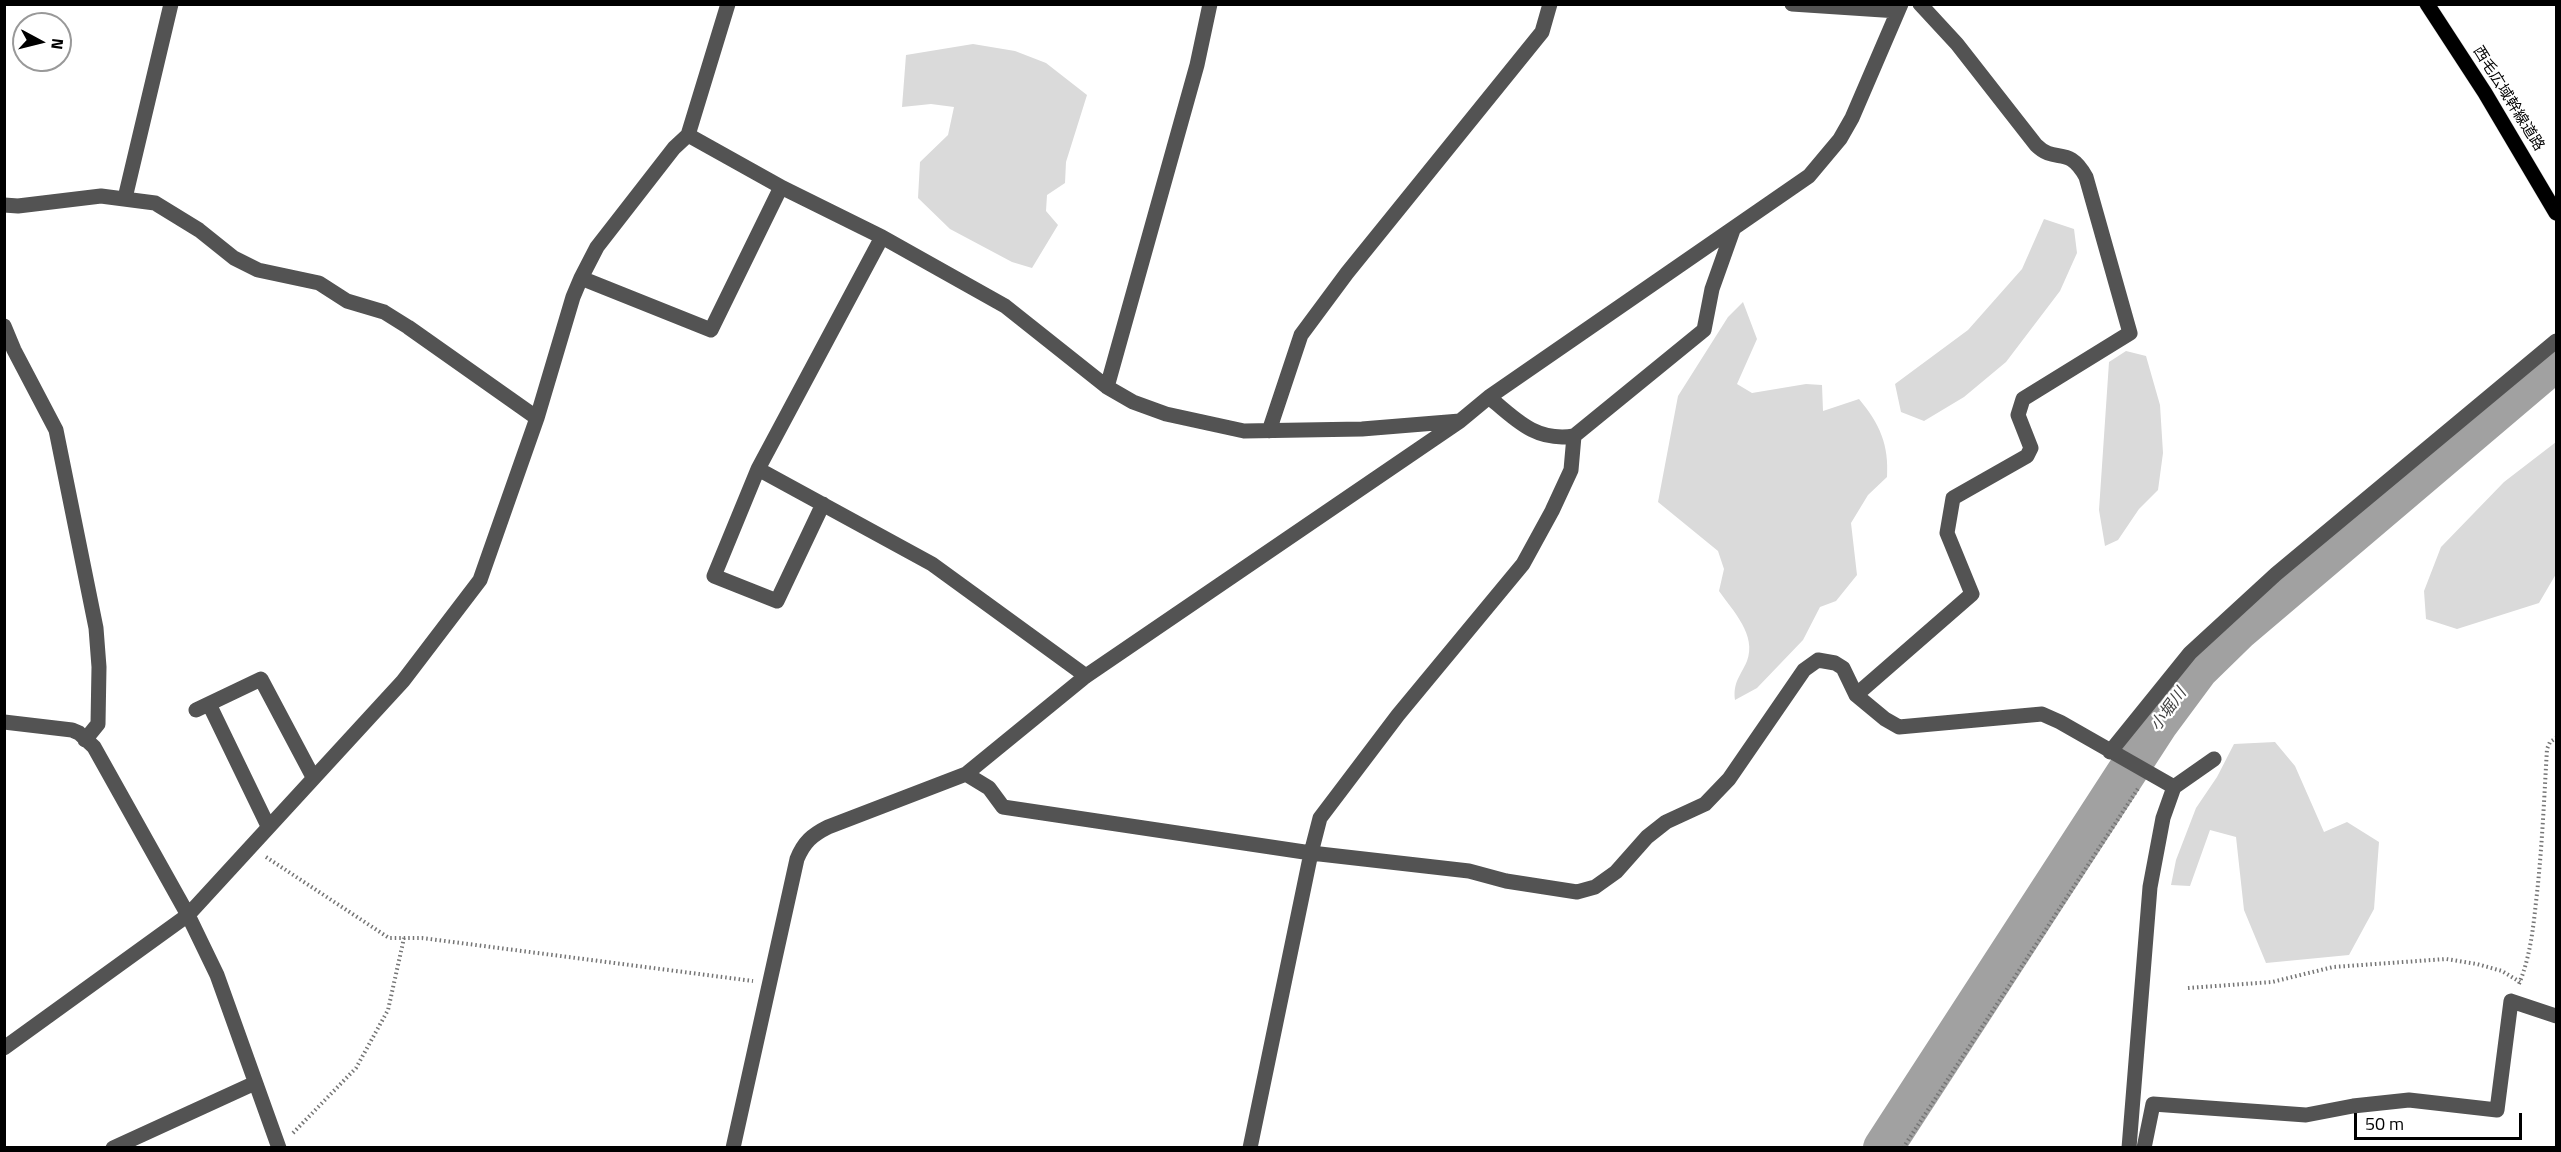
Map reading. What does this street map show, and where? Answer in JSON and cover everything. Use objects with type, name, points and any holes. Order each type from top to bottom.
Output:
[{"type":"main road","name":"西毛広域幹線道路","points":[[2427,4],[2485,93],[2556,213]]},
{"type":"street","points":[[125,198],[171,4]]},
{"type":"street","points":[[4,1047],[188,915],[403,681],[480,580],[537,418],[573,297],[581,278],[597,248],[674,148],[688,135],[728,4]]},
{"type":"street","points":[[1107,387],[1197,65],[1210,4]]},
{"type":"street","points":[[1269,431],[1301,335],[1355,264],[1542,32],[1550,4]]},
{"type":"street","points":[[733,1148],[797,859],[803,845],[812,836],[828,827],[966,774],[1086,676],[1460,421],[1489,397],[1809,176],[1840,139],[1852,118],[1900,8],[1792,4]]},
{"type":"street","points":[[1856,695],[1972,594],[1947,533],[1953,498],[2026,456],[2031,448],[2018,415],[2023,399],[2130,333],[2086,177],[2080,165],[2073,158],[2044,152],[2036,145],[1957,44],[1920,4]]},
{"type":"street","points":[[688,135],[781,187],[882,237],[1005,306],[1107,387],[1133,402],[1166,414],[1245,431],[1362,429],[1460,421]]},
{"type":"street","points":[[581,278],[711,330],[781,187]]},
{"type":"street","points":[[4,205],[18,206],[101,196],[155,203],[199,230],[234,258],[258,270],[319,283],[347,301],[384,312],[537,418]]},
{"type":"street","points":[[1489,397],[1527,429],[1559,438],[1574,436],[1704,330],[1712,289],[1733,230]]},
{"type":"street","points":[[823,504],[777,601],[714,576],[758,468],[882,237]]},
{"type":"street","points":[[4,326],[56,430],[96,628],[99,667],[98,724],[85,740]]},
{"type":"street","points":[[2115,754],[2190,653],[2276,574],[2556,341]]},
{"type":"street","points":[[1250,1148],[1320,818],[1398,715],[1524,564],[1571,470],[1574,436]]},
{"type":"street","points":[[758,468],[932,564],[1086,676]]},
{"type":"street","points":[[966,774],[989,788],[1003,807],[1311,853],[1469,872],[1506,881],[1577,892],[1595,886],[1616,872],[1647,837],[1666,822],[1705,804],[1729,779],[1804,670],[1818,660],[1835,663],[1842,668],[1856,695],[1885,719],[1899,727],[2042,714],[2174,787]]},
{"type":"street","points":[[268,826],[203,707],[261,679],[313,777]]},
{"type":"street","points":[[4,722],[72,730],[79,733],[94,747],[188,915],[227,998],[232,1021],[282,1147]]},
{"type":"street","points":[[2129,1148],[2150,887],[2163,818],[2174,787],[2214,759]]},
{"type":"street","points":[[2144,1148],[2153,1104],[2306,1115],[2353,1106],[2409,1100],[2497,1110],[2511,1001],[2556,1016]]},
{"type":"street","points":[[113,1148],[255,1083]]},
{"type":"path","points":[[2511,1001],[2520,982],[2531,946],[2540,868],[2547,749],[2550,742],[2556,738]]},
{"type":"path","points":[[1903,1148],[2146,773]]},
{"type":"path","points":[[249,846],[389,939],[422,938],[769,983]]},
{"type":"path","points":[[282,1147],[356,1068],[388,1010],[404,938]]},
{"type":"path","points":[[2188,988],[2272,982],[2333,967],[2445,959],[2502,971],[2520,982]]},
{"type":"shaded area","points":[[973,44],[1015,51],[1046,63],[1087,95],[1066,162],[1065,183],[1047,195],[1046,211],[1058,225],[1032,268],[1012,262],[950,229],[918,198],[920,162],[948,135],[954,107],[931,104],[902,107],[906,55]]},
{"type":"shaded area","points":[[2044,219],[2074,229],[2077,253],[2060,291],[2006,362],[1964,397],[1924,421],[1901,412],[1895,384],[1968,330],[2022,269]]},
{"type":"shaded area","points":[[1743,302],[1757,339],[1737,384],[1752,393],[1806,384],[1822,385],[1823,411],[1859,399],[1873,417],[1882,435],[1887,477],[1868,495],[1851,523],[1857,575],[1836,601],[1820,607],[1803,640],[1757,688],[1735,700],[1736,684],[1747,661],[1749,642],[1737,615],[1719,591],[1724,569],[1718,551],[1658,502],[1678,396],[1728,317]]},
{"type":"shaded area","points":[[2126,351],[2146,356],[2160,405],[2163,453],[2158,490],[2139,509],[2118,540],[2105,546],[2099,510],[2109,362]]},
{"type":"shaded area","points":[[2556,442],[2556,574],[2539,603],[2457,629],[2426,619],[2424,591],[2441,547],[2504,482]]},
{"type":"shaded area","points":[[2275,742],[2295,766],[2324,832],[2347,822],[2379,842],[2374,909],[2349,955],[2266,963],[2244,910],[2236,837],[2210,830],[2190,886],[2171,885],[2176,860],[2196,808],[2217,777],[2234,744]]},
{"type":"waterway","name":"小堀川","points":[[1883,1148],[2158,724],[2198,670],[2239,630],[2556,361]]}]
